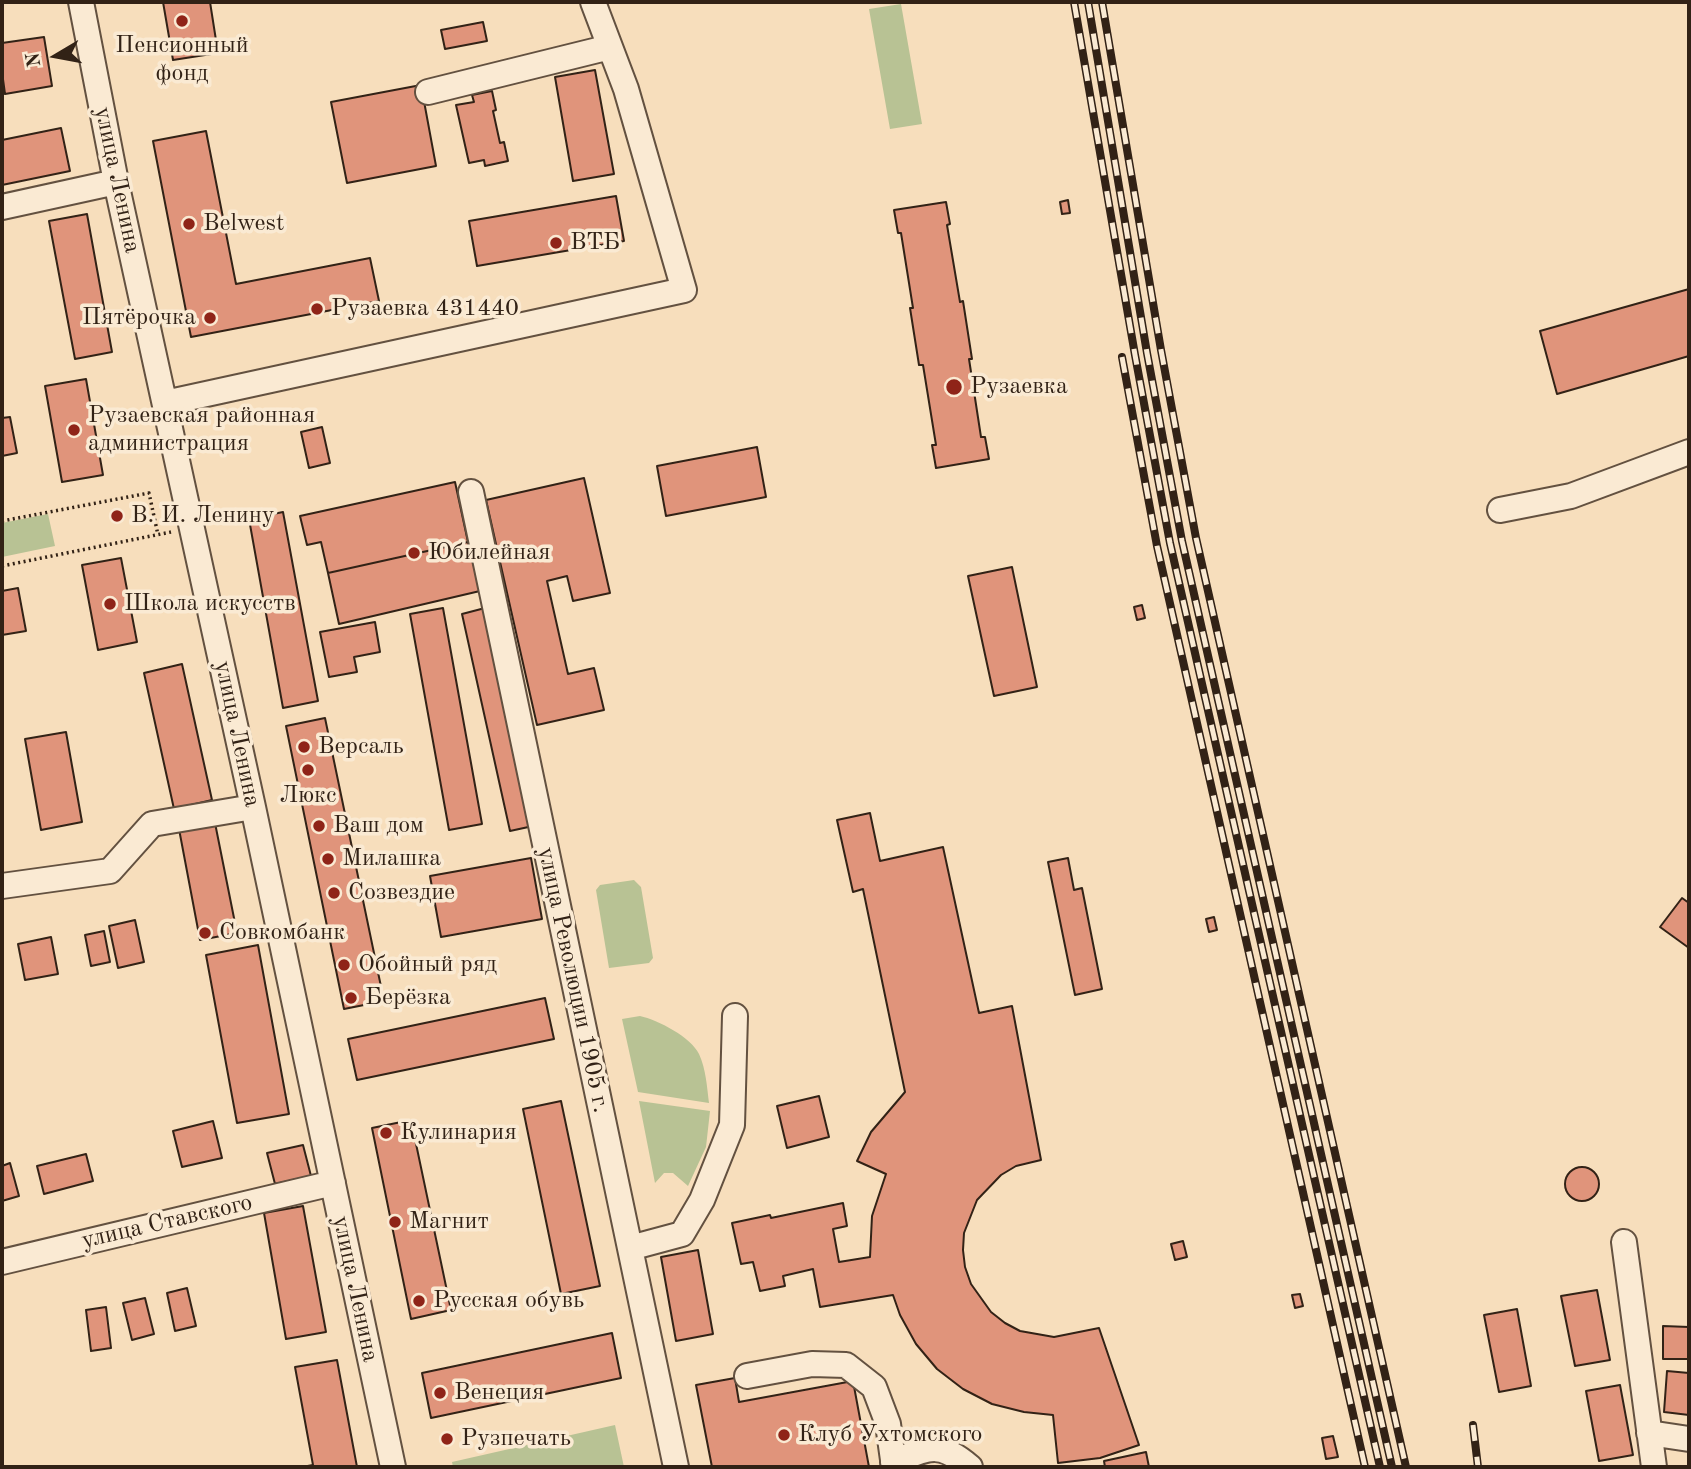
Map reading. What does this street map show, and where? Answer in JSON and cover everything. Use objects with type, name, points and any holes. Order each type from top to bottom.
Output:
[{"type":"street","name":"улица Ленина","points":[[81,2],[116,182],[253,807],[393,1467]]},
{"type":"street","points":[[165,403],[684,290],[626,89],[593,2]]},
{"type":"street","points":[[428,92],[610,47]]},
{"type":"street","points":[[2,207],[116,182]]},
{"type":"street","points":[[1500,510],[1571,496],[1689,452]]},
{"type":"street","name":"улица Революции 1905 г.","points":[[471,492],[676,1467]]},
{"type":"street","points":[[2,886],[110,871],[152,824],[253,807]]},
{"type":"street","points":[[630,1248],[682,1234],[702,1200],[732,1125],[734,1016]]},
{"type":"street","name":"улица Ставского","points":[[2,1262],[333,1183]]},
{"type":"street","points":[[1624,1242],[1654,1467]]},
{"type":"street","points":[[747,1376],[812,1364],[846,1365],[874,1387],[888,1424],[893,1464],[929,1447],[954,1453],[970,1467]]},
{"type":"street","points":[[1649,1433],[1689,1439]]},
{"type":"path","points":[[2,521],[149,493],[158,535]]},
{"type":"path","points":[[2,566],[192,528]]},
{"type":"green space","points":[[901,4],[922,124],[890,129],[869,9]]},
{"type":"green space","points":[[48,514],[55,546],[2,557],[2,523]]},
{"type":"green space","points":[[634,880],[641,887],[653,958],[649,963],[609,968],[596,890],[600,885]]},
{"type":"green space","points":[[640,1016],[673,1030],[695,1048],[703,1066],[709,1103],[638,1092],[622,1019]]},
{"type":"green space","points":[[639,1101],[710,1111],[706,1147],[688,1186],[673,1173],[664,1173],[655,1183]]},
{"type":"green space","points":[[615,1425],[624,1467],[453,1467],[452,1462]]},
{"type":"building","points":[[163,2],[210,2],[218,53],[173,60]]},
{"type":"building","points":[[483,22],[487,41],[445,49],[441,30]]},
{"type":"building","points":[[44,37],[52,86],[5,94],[2,43]]},
{"type":"building","points":[[595,70],[614,174],[573,181],[555,77]]},
{"type":"building","points":[[421,85],[436,166],[347,183],[331,102]]},
{"type":"building","points":[[492,91],[500,143],[504,142],[508,161],[485,166],[484,160],[469,163],[456,105],[474,102],[472,95]]},
{"type":"building","points":[[61,128],[70,171],[2,185],[2,140]]},
{"type":"building","points":[[206,131],[236,284],[370,258],[379,301],[191,337],[153,141]]},
{"type":"building","points":[[616,196],[624,241],[477,266],[469,221]]},
{"type":"building","points":[[1068,200],[1070,213],[1062,214],[1060,202]]},
{"type":"building","name":"Рузаевка","points":[[946,202],[950,224],[947,225],[972,359],[969,359],[981,437],[985,437],[989,459],[936,468],[932,445],[936,445],[923,365],[919,365],[901,233],[898,233],[894,210]]},
{"type":"building","points":[[87,214],[112,352],[75,359],[49,221]]},
{"type":"building","points":[[1689,289],[1689,356],[1557,394],[1540,331]]},
{"type":"building","name":"Рузаевская районная администрация","points":[[86,379],[103,475],[62,482],[45,386]]},
{"type":"building","points":[[10,417],[17,453],[2,456],[2,418]]},
{"type":"building","points":[[322,427],[330,463],[309,468],[301,432]]},
{"type":"building","points":[[757,447],[766,497],[666,516],[657,466]]},
{"type":"building","points":[[584,478],[610,593],[573,601],[567,576],[547,581],[568,674],[594,668],[604,710],[537,725],[486,500]]},
{"type":"building","points":[[455,482],[468,542],[328,573],[321,542],[307,545],[300,516]]},
{"type":"building","points":[[283,512],[318,701],[283,708],[249,519]]},
{"type":"building","points":[[468,542],[480,591],[339,624],[328,573]]},
{"type":"building","name":"Школа искусств","points":[[121,558],[137,642],[98,650],[82,565]]},
{"type":"building","points":[[1012,567],[1037,687],[994,696],[968,576]]},
{"type":"building","points":[[18,588],[26,631],[2,635],[2,591]]},
{"type":"building","points":[[1142,605],[1145,618],[1137,620],[1134,607]]},
{"type":"building","points":[[443,608],[482,824],[449,830],[410,614]]},
{"type":"building","points":[[485,608],[533,826],[510,831],[462,614]]},
{"type":"building","points":[[375,622],[380,652],[354,657],[357,672],[329,677],[320,632]]},
{"type":"building","points":[[182,664],[212,800],[174,809],[144,673]]},
{"type":"building","points":[[325,718],[384,1001],[344,1009],[286,726]]},
{"type":"building","points":[[66,732],[82,822],[41,830],[25,739]]},
{"type":"building","points":[[870,813],[880,861],[943,847],[979,1013],[1012,1006],[1041,1160],[1016,1166],[1001,1175],[977,1200],[964,1233],[965,1267],[971,1284],[991,1312],[1020,1331],[1054,1337],[1099,1328],[1139,1445],[1100,1458],[1058,1463],[1053,1415],[1024,1412],[992,1404],[963,1389],[937,1369],[916,1344],[900,1315],[893,1295],[820,1307],[813,1269],[783,1276],[785,1286],[760,1291],[753,1262],[741,1264],[732,1223],[843,1203],[847,1226],[833,1229],[839,1262],[870,1257],[872,1216],[886,1174],[857,1161],[871,1132],[905,1092],[863,889],[853,892],[837,820]]},
{"type":"building","points":[[215,823],[237,933],[200,940],[179,829]]},
{"type":"building","points":[[531,858],[542,919],[441,937],[430,876]]},
{"type":"building","points":[[1068,858],[1074,890],[1082,888],[1102,989],[1075,995],[1048,862]]},
{"type":"building","points":[[1682,898],[1689,903],[1689,948],[1660,927]]},
{"type":"building","points":[[1214,917],[1217,930],[1209,932],[1206,919]]},
{"type":"building","points":[[135,920],[144,962],[118,968],[109,926]]},
{"type":"building","points":[[104,931],[110,962],[91,966],[85,935]]},
{"type":"building","points":[[51,937],[58,974],[25,980],[18,944]]},
{"type":"building","points":[[258,945],[289,1114],[237,1123],[206,955]]},
{"type":"building","points":[[545,998],[554,1039],[357,1080],[348,1039]]},
{"type":"building","points":[[819,1096],[829,1137],[787,1148],[777,1106]]},
{"type":"building","points":[[561,1101],[600,1286],[561,1294],[523,1109]]},
{"type":"building","points":[[411,1120],[451,1310],[411,1319],[372,1128]]},
{"type":"building","points":[[213,1121],[222,1158],[182,1167],[173,1131]]},
{"type":"building","points":[[303,1145],[311,1176],[275,1184],[267,1153]]},
{"type":"building","points":[[86,1154],[93,1181],[44,1194],[37,1166]]},
{"type":"building","points":[[10,1163],[19,1196],[2,1201],[2,1166]]},
{"type":"building","points":[[1582,1167],[1594,1172],[1599,1184],[1594,1196],[1582,1201],[1570,1196],[1565,1184],[1570,1172]]},
{"type":"building","points":[[303,1206],[326,1332],[286,1339],[264,1213]]},
{"type":"building","points":[[1183,1241],[1187,1257],[1175,1260],[1171,1244]]},
{"type":"building","points":[[698,1250],[713,1334],[676,1341],[661,1257]]},
{"type":"building","points":[[187,1288],[196,1326],[175,1331],[167,1293]]},
{"type":"building","points":[[1597,1290],[1610,1360],[1575,1366],[1561,1296]]},
{"type":"building","points":[[1300,1294],[1303,1306],[1295,1308],[1292,1295]]},
{"type":"building","points":[[145,1298],[154,1334],[132,1340],[123,1303]]},
{"type":"building","points":[[106,1307],[111,1348],[91,1351],[86,1310]]},
{"type":"building","points":[[1517,1309],[1531,1386],[1499,1392],[1484,1315]]},
{"type":"building","points":[[1663,1326],[1689,1327],[1689,1359],[1663,1359]]},
{"type":"building","points":[[612,1333],[621,1378],[431,1418],[422,1373]]},
{"type":"building","points":[[337,1360],[357,1467],[302,1467],[313,1465],[295,1367]]},
{"type":"building","points":[[1667,1371],[1689,1373],[1689,1415],[1664,1412]]},
{"type":"building","name":"Клуб Ухтомского","points":[[735,1378],[739,1402],[853,1381],[869,1467],[712,1467],[696,1385]]},
{"type":"building","points":[[1620,1385],[1633,1455],[1599,1461],[1586,1391]]},
{"type":"building","points":[[1333,1436],[1338,1457],[1326,1459],[1322,1438]]},
{"type":"building","points":[[1146,1452],[1149,1467],[1105,1467],[1104,1461]]},
{"type":"railway","points":[[1074,2],[1170,543],[1380,1467]]},
{"type":"railway","points":[[1088,2],[1147,353],[1182,541],[1392,1467]]},
{"type":"railway","points":[[1102,2],[1196,538],[1406,1467]]},
{"type":"railway","points":[[1122,357],[1157,546],[1365,1467]]},
{"type":"railway","points":[[1473,1425],[1478,1467]]},
{"type":"place","name":"Пенсионный фонд","points":[[182,21]]},
{"type":"place","name":"Belwest","points":[[189,224]]},
{"type":"place","name":"ВТБ","points":[[556,243]]},
{"type":"place","name":"Рузаевка 431440","points":[[317,309]]},
{"type":"place","name":"Пятёрочка","points":[[210,318]]},
{"type":"place","name":"Рузаевка","points":[[954,387]]},
{"type":"place","name":"Рузаевская районная администрация","points":[[74,430]]},
{"type":"place","name":"В. И. Ленину","points":[[117,516]]},
{"type":"place","name":"Юбилейная","points":[[414,553]]},
{"type":"place","name":"Школа искусств","points":[[110,604]]},
{"type":"place","name":"Версаль","points":[[304,747]]},
{"type":"place","name":"Люкс","points":[[308,770]]},
{"type":"place","name":"Ваш дом","points":[[319,826]]},
{"type":"place","name":"Милашка","points":[[328,859]]},
{"type":"place","name":"Созвездие","points":[[334,893]]},
{"type":"place","name":"Совкомбанк","points":[[205,933]]},
{"type":"place","name":"Обойный ряд","points":[[344,965]]},
{"type":"place","name":"Берёзка","points":[[351,998]]},
{"type":"place","name":"Кулинария","points":[[386,1133]]},
{"type":"place","name":"Магнит","points":[[395,1222]]},
{"type":"place","name":"Русская обувь","points":[[419,1301]]},
{"type":"place","name":"Венеция","points":[[440,1393]]},
{"type":"place","name":"Клуб Ухтомского","points":[[784,1435]]},
{"type":"place","name":"Рузпечать","points":[[447,1439]]}]
